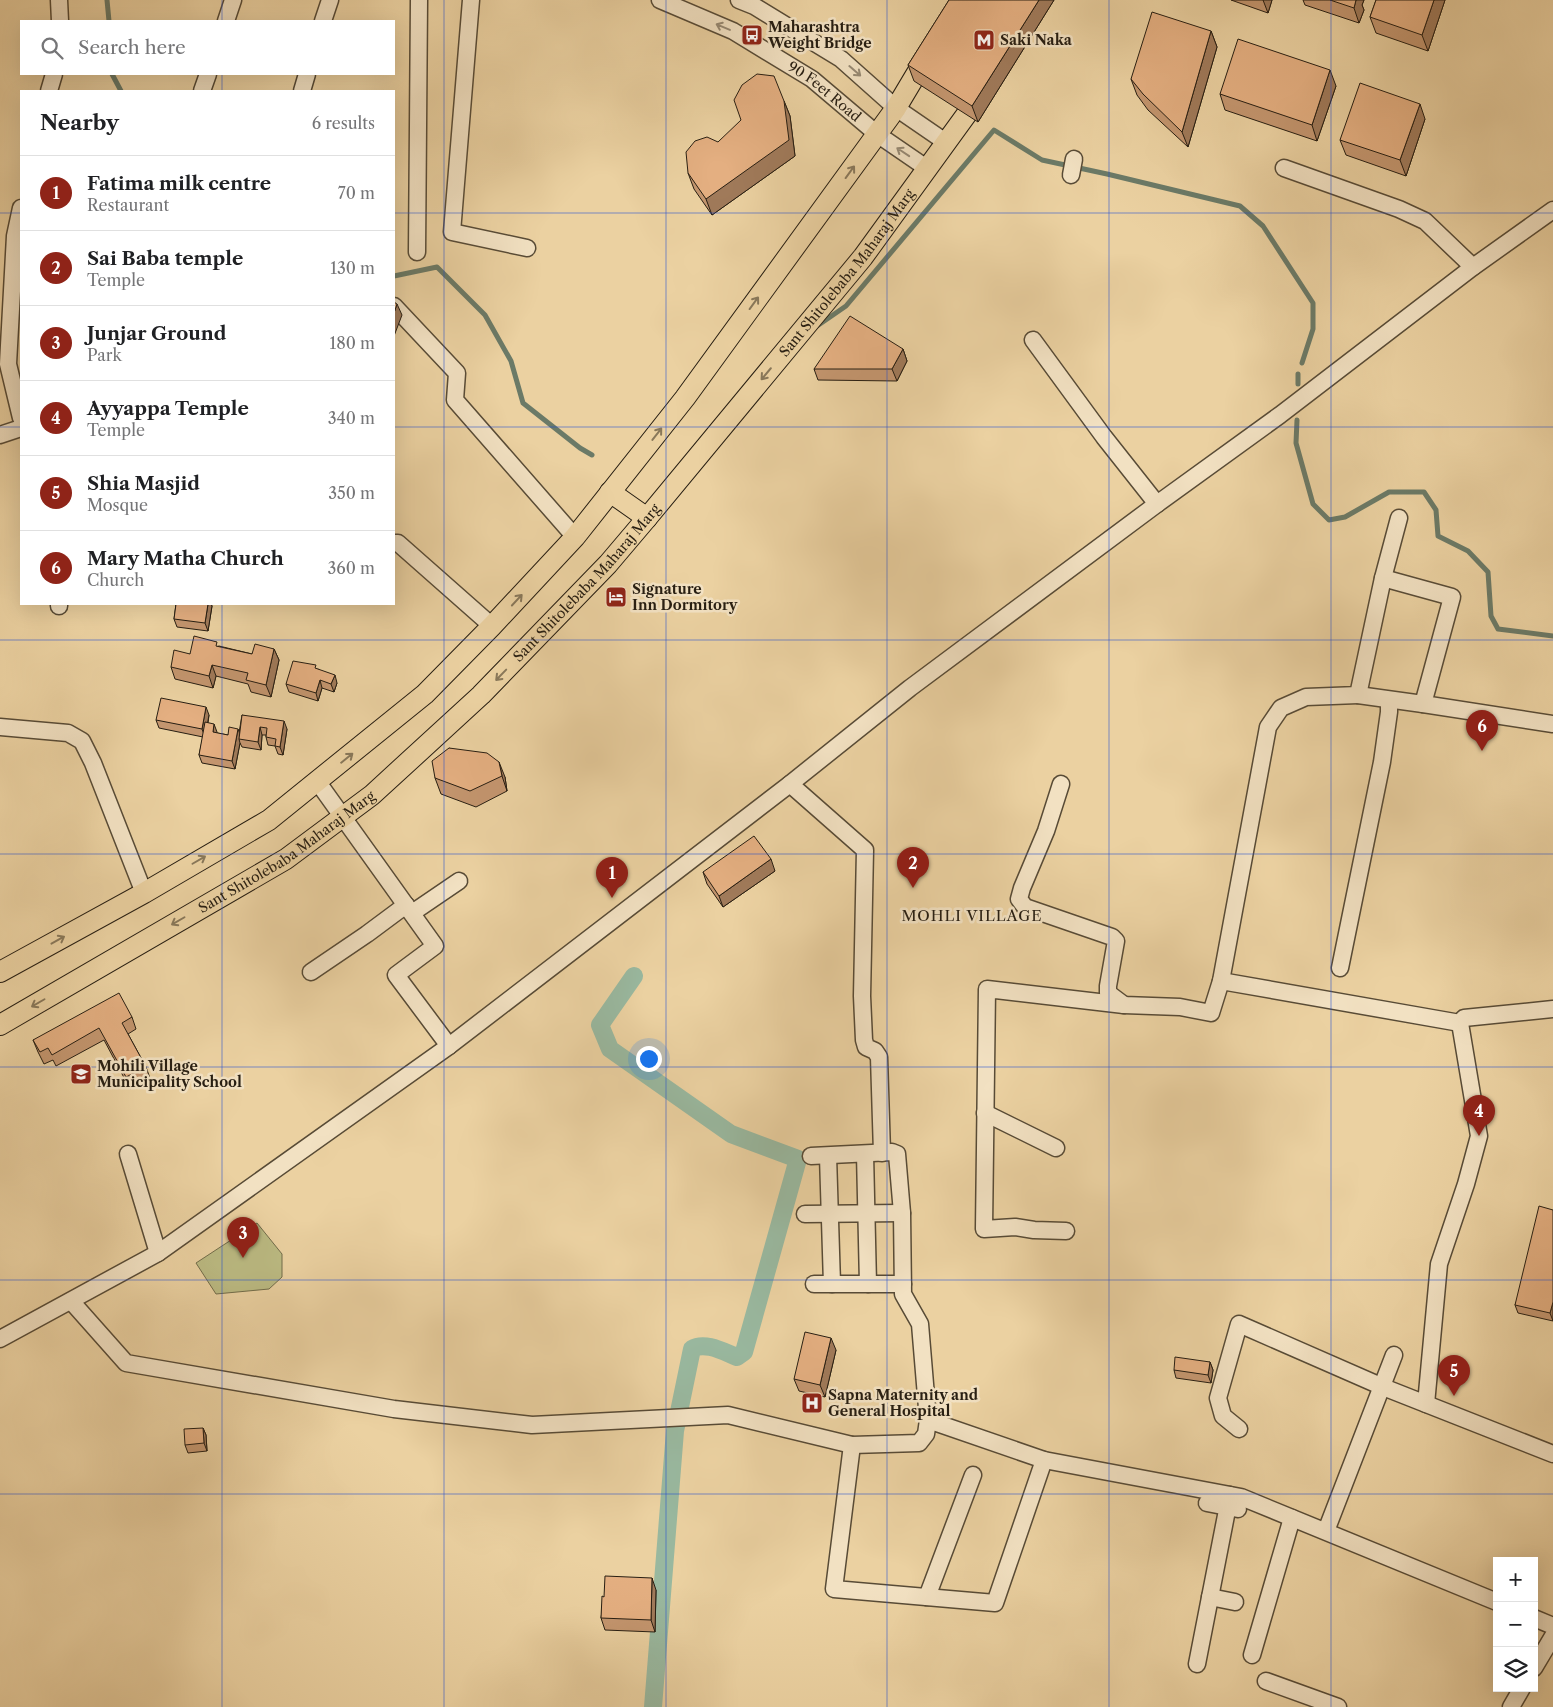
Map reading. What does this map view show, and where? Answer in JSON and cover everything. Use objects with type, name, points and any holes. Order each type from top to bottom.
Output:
[{"type":"main road","points":[[0,972],[144,893],[269,820],[425,694],[575,537],[685,398],[896,108],[936,42]]},
{"type":"main road","name":"Sant Shitolebaba Maharaj Marg","points":[[0,1026],[286,859],[372,795],[481,695],[608,564],[863,257],[973,107],[993,74]]},
{"type":"main road","points":[[610,492],[646,518]]},
{"type":"street","points":[[59,0],[60,20]]},
{"type":"street","points":[[226,20],[233,0]]},
{"type":"street","points":[[323,20],[330,0]]},
{"type":"street","points":[[417,252],[419,0]]},
{"type":"street","points":[[471,0],[452,232],[527,248]]},
{"type":"street","name":"90 Feet Road","points":[[660,0],[733,31],[812,78],[877,134],[928,169]]},
{"type":"street","points":[[739,0],[754,6],[841,59],[896,108],[947,143]]},
{"type":"street","points":[[50,90],[54,75]]},
{"type":"street","points":[[202,90],[208,75]]},
{"type":"street","points":[[302,90],[307,75]]},
{"type":"street","points":[[1284,168],[1398,209],[1425,221],[1473,267]]},
{"type":"street","points":[[0,1340],[158,1253],[449,1046],[790,784],[910,688],[1280,415],[1473,267],[1553,210]]},
{"type":"street","points":[[20,213],[6,284],[4,365],[20,415]]},
{"type":"street","points":[[395,307],[457,374],[455,400],[575,537]]},
{"type":"street","points":[[1033,340],[1104,437],[1157,504]]},
{"type":"street","points":[[0,435],[20,428]]},
{"type":"street","points":[[1358,695],[1383,578],[1399,518]]},
{"type":"street","points":[[395,543],[398,543],[492,626]]},
{"type":"street","points":[[1383,578],[1452,597],[1423,704]]},
{"type":"street","points":[[1066,1231],[1034,1230],[1015,1227],[984,1229],[987,989],[1124,1006],[1180,1007],[1211,1013],[1222,981],[1268,727],[1281,708],[1306,697],[1358,695],[1553,724]]},
{"type":"street","points":[[1340,968],[1382,762],[1390,700]]},
{"type":"street","points":[[0,727],[68,733],[82,741],[144,893]]},
{"type":"street","points":[[317,782],[435,946],[396,974],[449,1046]]},
{"type":"street","points":[[790,784],[865,850],[862,996],[864,1040],[866,1047],[875,1051],[879,1057],[873,1153],[866,1214],[868,1284]]},
{"type":"street","points":[[1060,784],[1046,832],[1019,899],[1025,907],[1112,937],[1116,941],[1108,993],[1124,1006]]},
{"type":"street","points":[[311,972],[367,934],[458,881]]},
{"type":"street","points":[[1222,981],[1460,1023]]},
{"type":"street","points":[[1426,1404],[1440,1264],[1466,1184],[1479,1136],[1460,1023],[1464,1018],[1473,1016],[1553,1009]]},
{"type":"street","points":[[985,1114],[1056,1148]]},
{"type":"street","points":[[71,1301],[126,1363],[394,1409],[532,1425],[728,1415],[852,1444],[919,1443],[926,1434],[928,1420],[920,1324],[903,1294],[902,1213],[897,1154],[892,1152],[811,1156]]},
{"type":"street","points":[[128,1154],[158,1253]]},
{"type":"street","points":[[828,1156],[832,1284]]},
{"type":"street","points":[[805,1214],[902,1213]]},
{"type":"street","points":[[814,1284],[903,1284]]},
{"type":"street","points":[[1239,1429],[1223,1416],[1218,1398],[1239,1324],[1382,1387],[1553,1454]]},
{"type":"street","points":[[1326,1531],[1394,1355]]},
{"type":"street","points":[[928,1420],[1044,1460],[1229,1501],[1262,1513]]},
{"type":"street","points":[[852,1444],[834,1589],[995,1603],[1044,1460]]},
{"type":"street","points":[[927,1597],[973,1475]]},
{"type":"street","points":[[1207,1503],[1229,1501],[1241,1497],[1493,1600]]},
{"type":"street","points":[[1197,1664],[1229,1501]]},
{"type":"street","points":[[1252,1655],[1292,1518]]},
{"type":"street","points":[[1210,1597],[1235,1602]]},
{"type":"street","points":[[1538,1620],[1553,1626]]},
{"type":"street","points":[[1538,1661],[1553,1636]]},
{"type":"street","points":[[1266,1681],[1338,1707]]},
{"type":"street","points":[[1511,1707],[1520,1692]]},
{"type":"shaded area","points":[[257,1223],[282,1254],[282,1277],[269,1289],[216,1294],[196,1263]]},
{"type":"building","name":"Saki Naka","points":[[949,0],[1039,0],[972,106],[908,65]]},
{"type":"building","points":[[1330,0],[1356,0],[1354,8]]},
{"type":"building","points":[[1376,0],[1434,0],[1422,35],[1370,17]]},
{"type":"building","points":[[1152,12],[1211,31],[1182,132],[1143,94],[1131,79]]},
{"type":"building","points":[[1238,39],[1330,70],[1312,125],[1220,94]]},
{"type":"building","points":[[757,74],[774,76],[784,101],[789,140],[706,199],[688,173],[686,152],[695,141],[707,137],[718,142],[741,120],[734,100],[742,85]]},
{"type":"building","points":[[1360,83],[1420,104],[1400,160],[1340,140]]},
{"type":"building","points":[[850,316],[903,349],[892,369],[814,369]]},
{"type":"building","points":[[176,605],[208,605],[205,623],[174,619]]},
{"type":"building","points":[[194,636],[217,642],[216,646],[252,654],[255,644],[274,649],[266,685],[246,680],[248,673],[212,665],[209,676],[171,667],[174,650],[190,654]]},
{"type":"building","points":[[293,661],[316,665],[315,668],[335,675],[331,684],[320,680],[316,693],[286,684]]},
{"type":"building","points":[[161,698],[206,707],[202,729],[156,720]]},
{"type":"building","points":[[242,715],[284,721],[280,747],[275,746],[276,739],[266,737],[267,728],[260,727],[258,742],[239,739]]},
{"type":"building","points":[[205,722],[214,724],[213,732],[228,735],[229,727],[238,729],[232,761],[199,755]]},
{"type":"building","points":[[449,748],[487,753],[499,762],[502,776],[470,791],[435,778],[432,761]]},
{"type":"building","points":[[754,836],[771,859],[719,896],[703,872]]},
{"type":"building","points":[[119,993],[132,1017],[122,1023],[146,1067],[126,1077],[99,1028],[52,1055],[48,1048],[40,1052],[33,1040]]},
{"type":"building","points":[[1539,1206],[1553,1210],[1553,1302],[1550,1313],[1515,1305]]},
{"type":"building","points":[[805,1332],[831,1338],[820,1385],[794,1379]]},
{"type":"building","points":[[1175,1357],[1210,1362],[1208,1375],[1174,1370]]},
{"type":"building","points":[[203,1428],[204,1443],[185,1445],[184,1429]]},
{"type":"building","points":[[605,1576],[652,1578],[651,1620],[601,1618]]},
{"type":"waterway","points":[[107,0],[109,20]]},
{"type":"waterway","points":[[113,75],[120,90]]},
{"type":"waterway","points":[[817,326],[846,306],[994,130],[1042,160],[1240,206],[1263,226],[1313,303],[1313,329],[1302,363]]},
{"type":"waterway","points":[[395,276],[437,267],[485,315],[511,361],[523,403],[580,448],[592,455]]},
{"type":"waterway","points":[[1298,374],[1298,384]]},
{"type":"waterway","points":[[1297,420],[1296,443],[1313,504],[1329,520],[1345,517],[1389,492],[1424,492],[1436,510],[1438,536],[1468,551],[1488,572],[1491,616],[1498,629],[1553,636]]},
{"type":"waterway","points":[[634,976],[600,1025],[610,1049],[731,1134],[798,1159],[744,1352],[737,1357],[709,1347],[703,1346],[692,1349],[675,1431],[653,1707]]},
{"type":"place","name":"Maharashtra Weight Bridge","points":[[752,35]]},
{"type":"place","name":"Saki Naka","points":[[984,40]]},
{"type":"place","name":"Signature Inn Dormitory","points":[[616,597]]},
{"type":"place","name":"Mary Matha Church","points":[[1482,751]]},
{"type":"place","name":"Sai Baba temple","points":[[913,888]]},
{"type":"place","name":"Fatima milk centre","points":[[612,898]]},
{"type":"place","name":"Mohili Village Municipality School","points":[[81,1074]]},
{"type":"place","name":"Ayyappa Temple","points":[[1479,1136]]},
{"type":"place","name":"Junjar Ground","points":[[243,1258]]},
{"type":"place","name":"Shia Masjid","points":[[1454,1396]]},
{"type":"place","name":"Sapna Maternity and General Hospital","points":[[812,1403]]},
{"type":"district","name":"MOHLI VILLAGE","points":[[972,915]]}]
